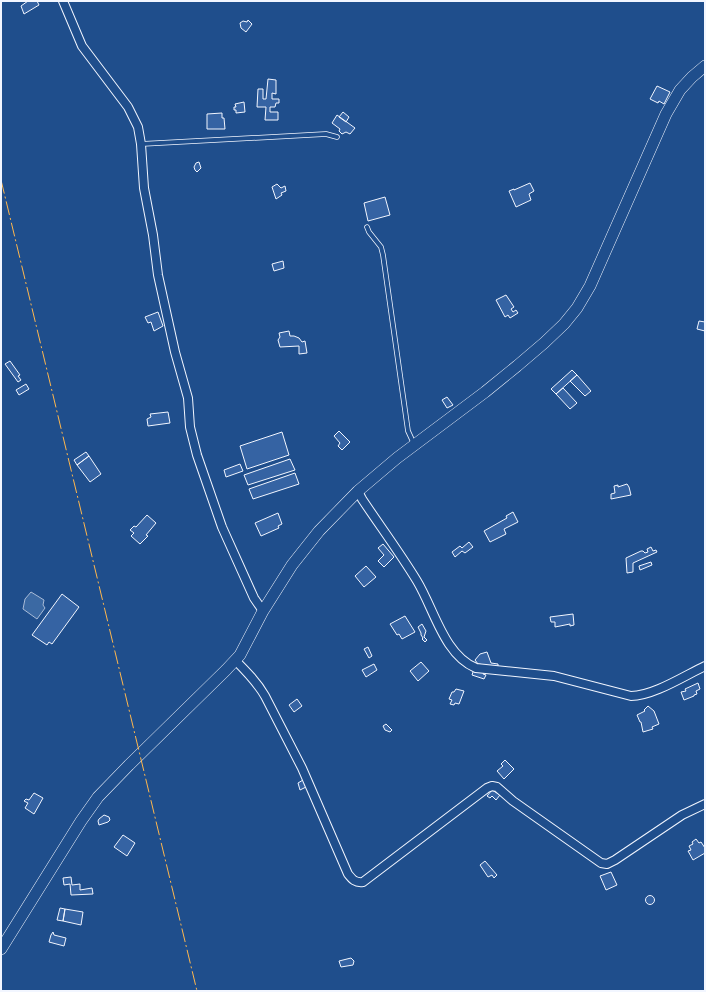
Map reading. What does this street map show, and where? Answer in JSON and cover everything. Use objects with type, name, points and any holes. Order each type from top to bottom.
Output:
[{"type":"main road","points":[[1,949],[81,821],[98,797],[129,764],[216,680],[240,654],[263,611],[292,566],[319,531],[358,491],[414,444],[518,366],[564,324],[577,308],[590,286],[666,114],[680,90],[705,66]]},
{"type":"street","points":[[63,1],[82,46],[128,107],[138,127],[141,144],[144,188],[153,235],[158,275],[188,398],[190,427],[197,455],[222,527],[254,598],[263,611]]},
{"type":"street","points":[[358,491],[417,582],[444,636],[452,648],[468,664],[476,668],[554,676],[630,696],[640,696],[654,691],[705,666]]},
{"type":"street","points":[[235,660],[259,686],[265,696],[302,768],[348,874],[353,880],[358,882],[362,882],[436,825],[487,788],[492,786],[497,787],[513,801],[600,862],[607,864],[682,814],[705,804]]},
{"type":"lane","points":[[141,144],[326,134],[337,137]]},
{"type":"lane","points":[[367,226],[369,232],[381,247],[383,255],[408,431],[414,444]]},
{"type":"water","points":[[31,592],[44,600],[43,605],[45,608],[37,619],[23,609],[25,599]]},
{"type":"building","points":[[28,1],[37,1],[39,5],[24,14],[21,6]]},
{"type":"building","points":[[248,20],[252,24],[246,32],[241,28],[240,23],[243,21],[247,22]]},
{"type":"building","points":[[268,79],[276,80],[276,94],[272,93],[272,99],[279,99],[279,103],[276,103],[275,107],[270,107],[270,112],[278,112],[278,120],[265,120],[266,107],[257,107],[258,89],[263,89],[263,99],[266,99]]},
{"type":"building","points":[[657,86],[670,92],[664,104],[650,99]]},
{"type":"building","points":[[244,102],[245,112],[236,113],[236,110],[234,110],[234,107],[236,107],[235,104]]},
{"type":"building","points":[[343,112],[349,117],[346,122],[339,117]]},
{"type":"building","points":[[222,113],[225,129],[207,129],[207,114]]},
{"type":"building","points":[[337,115],[355,128],[350,134],[346,132],[342,134],[339,131],[340,129],[332,123]]},
{"type":"building","points":[[199,162],[201,168],[197,172],[194,167],[196,163]]},
{"type":"building","points":[[530,183],[534,191],[529,194],[531,200],[516,207],[509,191]]},
{"type":"building","points":[[277,184],[281,188],[285,186],[286,191],[281,193],[282,195],[276,199],[272,187]]},
{"type":"building","points":[[385,197],[390,215],[368,221],[364,203]]},
{"type":"building","points":[[283,261],[284,268],[274,271],[272,264]]},
{"type":"building","points":[[506,295],[514,307],[511,309],[513,312],[516,310],[518,313],[510,318],[508,315],[505,317],[496,300]]},
{"type":"building","points":[[158,312],[163,326],[154,331],[151,322],[148,323],[145,317]]},
{"type":"building","points":[[699,321],[705,322],[705,331],[697,329]]},
{"type":"building","points":[[289,331],[290,336],[299,338],[302,342],[305,341],[307,353],[299,354],[299,346],[280,347],[278,340],[280,337],[279,333]]},
{"type":"building","points":[[10,361],[20,375],[18,376],[21,380],[18,382],[5,364]]},
{"type":"building","points":[[572,370],[577,375],[556,394],[551,389]]},
{"type":"building","points":[[577,375],[591,391],[585,396],[570,381]]},
{"type":"building","points":[[26,384],[29,389],[19,395],[16,390]]},
{"type":"building","points":[[563,388],[577,403],[570,409],[556,394]]},
{"type":"building","points":[[447,397],[453,405],[447,408],[442,400]]},
{"type":"building","points":[[168,412],[170,423],[148,426],[147,419],[151,417],[150,414]]},
{"type":"building","points":[[339,431],[350,442],[342,450],[338,446],[340,443],[334,436]]},
{"type":"building","points":[[282,432],[289,455],[247,469],[240,446]]},
{"type":"building","points":[[86,452],[89,456],[77,465],[74,460]]},
{"type":"building","points":[[89,456],[101,474],[90,482],[77,465]]},
{"type":"building","points":[[290,459],[295,470],[248,485],[244,475]]},
{"type":"building","points":[[240,464],[243,471],[226,477],[224,470]]},
{"type":"building","points":[[295,473],[299,484],[253,499],[249,489]]},
{"type":"building","points":[[627,484],[631,495],[611,499],[611,494],[615,493],[614,486],[618,485],[618,487]]},
{"type":"building","points":[[513,512],[518,522],[504,529],[506,534],[490,542],[484,531],[507,518],[506,516]]},
{"type":"building","points":[[278,513],[282,524],[278,526],[279,528],[261,536],[255,523]]},
{"type":"building","points":[[147,515],[156,523],[146,535],[148,536],[140,544],[131,536],[134,533],[130,530],[134,526],[136,527]]},
{"type":"building","points":[[469,542],[473,547],[465,553],[462,551],[455,557],[452,552],[460,546],[462,548]]},
{"type":"building","points":[[383,544],[394,557],[384,567],[378,561],[384,555],[378,548]]},
{"type":"building","points":[[651,547],[653,551],[656,550],[657,552],[633,563],[633,572],[627,573],[626,558],[641,551],[645,553],[648,552],[647,549]]},
{"type":"building","points":[[651,562],[652,565],[640,570],[639,566]]},
{"type":"building","points":[[366,566],[376,577],[364,587],[355,576]]},
{"type":"building","points":[[62,594],[79,607],[52,644],[49,642],[47,645],[32,635]]},
{"type":"building","points":[[573,614],[574,625],[570,626],[570,624],[555,627],[555,622],[551,622],[550,617]]},
{"type":"building","points":[[405,616],[415,632],[402,639],[399,634],[397,635],[390,624]]},
{"type":"building","points":[[422,624],[426,631],[424,637],[427,640],[425,642],[422,639],[423,638],[418,627]]},
{"type":"building","points":[[368,647],[372,656],[369,658],[364,649]]},
{"type":"building","points":[[487,652],[491,663],[498,664],[498,667],[478,664],[475,660],[480,654]]},
{"type":"building","points":[[421,662],[429,671],[418,681],[410,671]]},
{"type":"building","points":[[374,664],[377,670],[366,677],[362,670]]},
{"type":"building","points":[[474,669],[485,670],[483,674],[486,675],[484,679],[472,675]]},
{"type":"building","points":[[698,683],[700,689],[696,691],[697,694],[684,700],[681,692],[686,691],[685,689]]},
{"type":"building","points":[[456,689],[464,691],[459,704],[450,704],[452,700],[449,699],[452,692]]},
{"type":"building","points":[[297,699],[302,706],[294,712],[289,705]]},
{"type":"building","points":[[648,706],[654,711],[659,724],[652,727],[653,729],[643,732],[641,722],[637,715],[645,711],[644,710]]},
{"type":"building","points":[[386,724],[392,730],[390,732],[385,730],[383,726]]},
{"type":"building","points":[[505,760],[514,769],[504,779],[497,771],[503,766],[501,764]]},
{"type":"building","points":[[303,780],[306,787],[300,790],[298,783]]},
{"type":"building","points":[[492,790],[500,795],[496,800],[492,796],[490,798],[487,796]]},
{"type":"building","points":[[34,793],[43,798],[34,814],[25,808],[28,803],[24,801],[26,799],[29,800]]},
{"type":"building","points":[[104,815],[109,817],[110,820],[99,825],[99,819]]},
{"type":"building","points":[[123,835],[135,843],[127,856],[114,847]]},
{"type":"building","points":[[696,839],[699,843],[701,842],[705,848],[705,853],[693,860],[688,851],[691,850],[689,846],[693,844],[692,842]]},
{"type":"building","points":[[485,861],[497,875],[494,878],[492,875],[488,877],[480,865]]},
{"type":"building","points":[[611,872],[617,885],[606,890],[600,876]]},
{"type":"building","points":[[71,877],[72,885],[80,884],[80,890],[92,888],[93,894],[71,895],[70,884],[64,885],[63,878]]},
{"type":"building","points":[[648,896],[652,896],[654,900],[652,904],[648,904],[646,902],[646,898]]},
{"type":"building","points":[[60,908],[65,909],[63,921],[57,920]]},
{"type":"building","points":[[65,909],[83,912],[81,925],[63,921]]},
{"type":"building","points":[[53,932],[54,935],[66,938],[64,946],[49,942]]},
{"type":"building","points":[[351,958],[354,961],[353,965],[341,967],[339,961]]},
{"type":"power","points":[[1,180],[197,991]]}]
